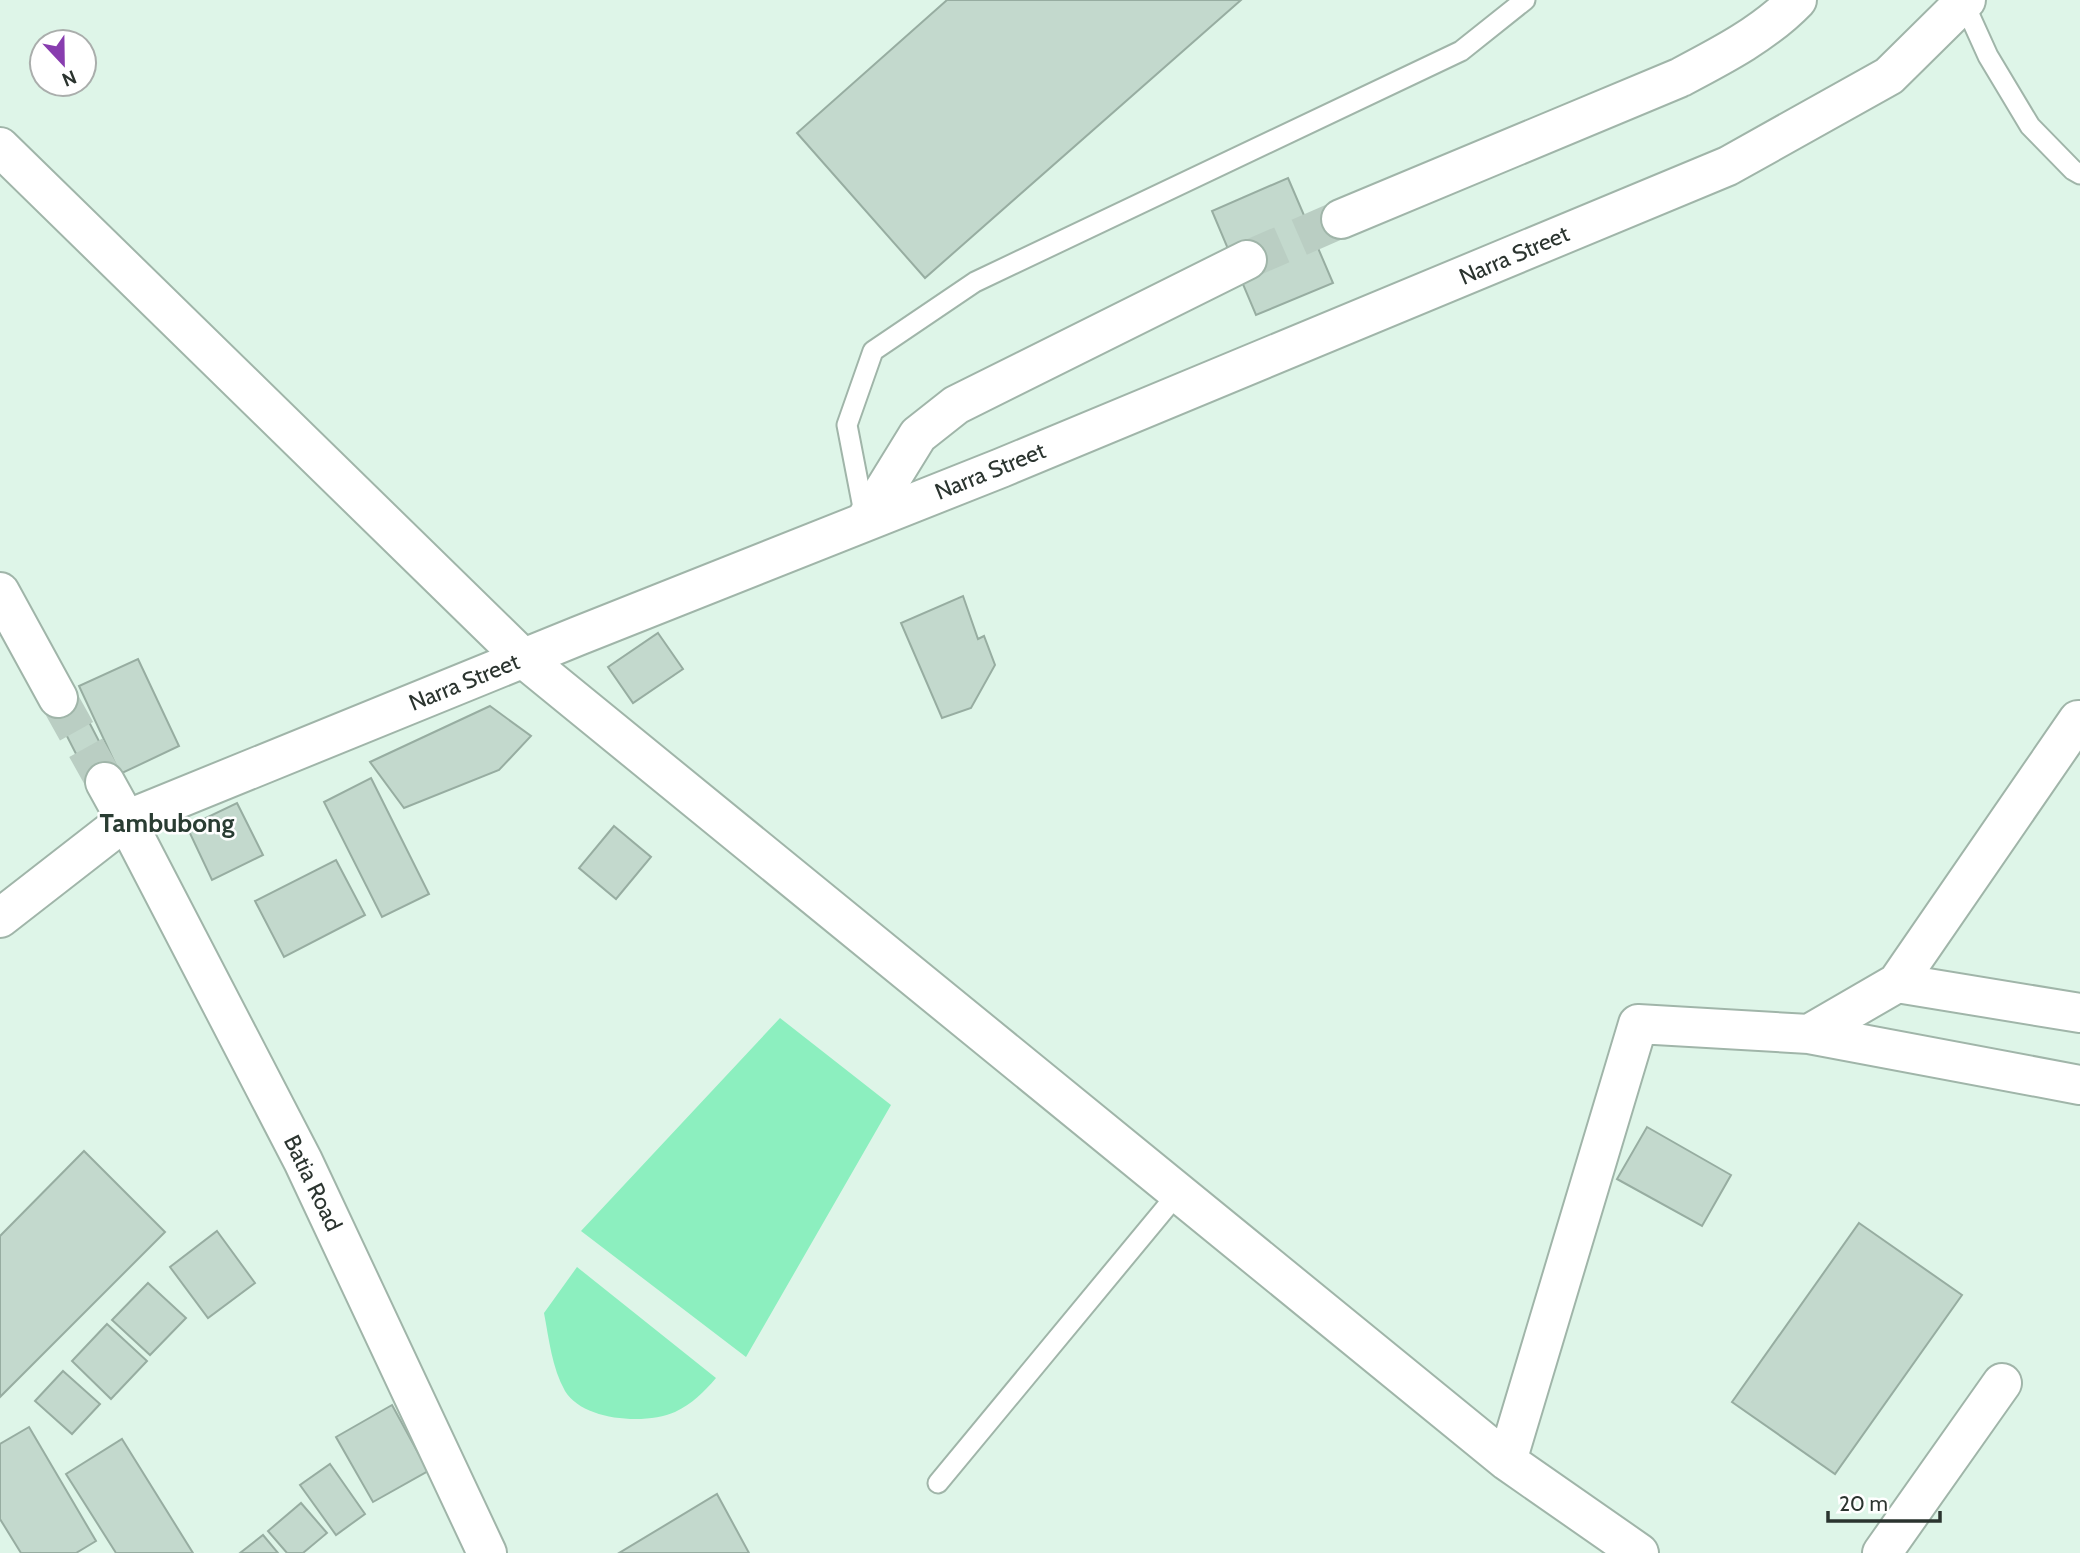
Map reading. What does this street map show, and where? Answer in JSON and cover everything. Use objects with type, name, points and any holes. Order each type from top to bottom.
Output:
[{"type":"main road","points":[[1341,219],[1679,78],[1725,54],[1759,32],[1797,0]]},
{"type":"main road","name":"Narra Street","points":[[0,918],[126,820],[1259,362],[1728,166],[1889,76],[1965,1]]},
{"type":"main road","points":[[0,147],[523,658],[1507,1461],[1639,1553]]},
{"type":"main road","points":[[865,521],[918,435],[956,405],[1247,260]]},
{"type":"main road","points":[[0,592],[58,698]]},
{"type":"main road","points":[[1809,1034],[1897,983],[2078,720],[2080,721]]},
{"type":"main road","name":"Batia Road","points":[[104,782],[303,1161],[486,1553]]},
{"type":"main road","points":[[1897,983],[2080,1013]]},
{"type":"main road","points":[[1507,1461],[1638,1024],[1809,1034],[2080,1085]]},
{"type":"main road","points":[[1882,1553],[2002,1383]]},
{"type":"lane","points":[[865,521],[847,425],[873,351],[975,282],[1461,51],[1525,0]]},
{"type":"lane","points":[[1965,1],[1988,55],[2030,126],[2080,174]]},
{"type":"lane","points":[[938,1483],[1178,1193]]},
{"type":"shaded area","points":[[780,1018],[891,1105],[746,1357],[581,1231]]},
{"type":"shaded area","points":[[577,1267],[716,1378],[681,1409],[663,1416],[616,1418],[586,1409],[574,1401],[565,1391],[557,1373],[544,1313]]},
{"type":"building","points":[[947,0],[1241,0],[925,278],[797,133]]},
{"type":"building","points":[[1288,178],[1333,283],[1256,315],[1212,211]]},
{"type":"building","points":[[963,596],[978,639],[984,636],[995,665],[971,708],[942,718],[901,623]]},
{"type":"building","points":[[658,633],[683,669],[633,703],[608,667]]},
{"type":"building","points":[[138,659],[179,746],[120,774],[79,686]]},
{"type":"building","points":[[73,691],[117,776],[93,787],[50,703]]},
{"type":"building","points":[[490,706],[531,736],[499,770],[404,808],[370,762]]},
{"type":"building","points":[[371,778],[429,894],[382,917],[324,802]]},
{"type":"building","points":[[237,803],[263,855],[212,880],[187,827]]},
{"type":"building","points":[[614,826],[651,857],[616,899],[579,868]]},
{"type":"building","points":[[336,860],[365,915],[284,957],[255,901]]},
{"type":"building","points":[[1647,1127],[1731,1175],[1702,1226],[1617,1179]]},
{"type":"building","points":[[84,1151],[165,1232],[0,1397],[0,1236]]},
{"type":"building","points":[[1859,1223],[1962,1295],[1835,1474],[1732,1402]]},
{"type":"building","points":[[217,1231],[255,1283],[208,1318],[170,1267]]},
{"type":"building","points":[[148,1283],[186,1318],[150,1355],[112,1320]]},
{"type":"building","points":[[107,1324],[147,1361],[111,1399],[72,1361]]},
{"type":"building","points":[[63,1371],[100,1404],[72,1434],[35,1401]]},
{"type":"building","points":[[392,1405],[428,1471],[373,1502],[336,1437]]},
{"type":"building","points":[[29,1427],[96,1541],[76,1553],[21,1553],[0,1519],[0,1444]]},
{"type":"building","points":[[122,1439],[193,1553],[116,1553],[66,1474]]},
{"type":"building","points":[[330,1464],[365,1514],[336,1535],[300,1485]]},
{"type":"building","points":[[717,1494],[749,1553],[619,1553]]},
{"type":"building","points":[[301,1503],[327,1533],[303,1553],[287,1553],[268,1531]]},
{"type":"building","points":[[263,1535],[278,1553],[240,1553]]},
{"type":"tunnel","points":[[1247,260],[1341,219]]},
{"type":"tunnel","points":[[58,698],[105,782]]},
{"type":"district","name":"Tambubong","points":[[167,823]]}]
